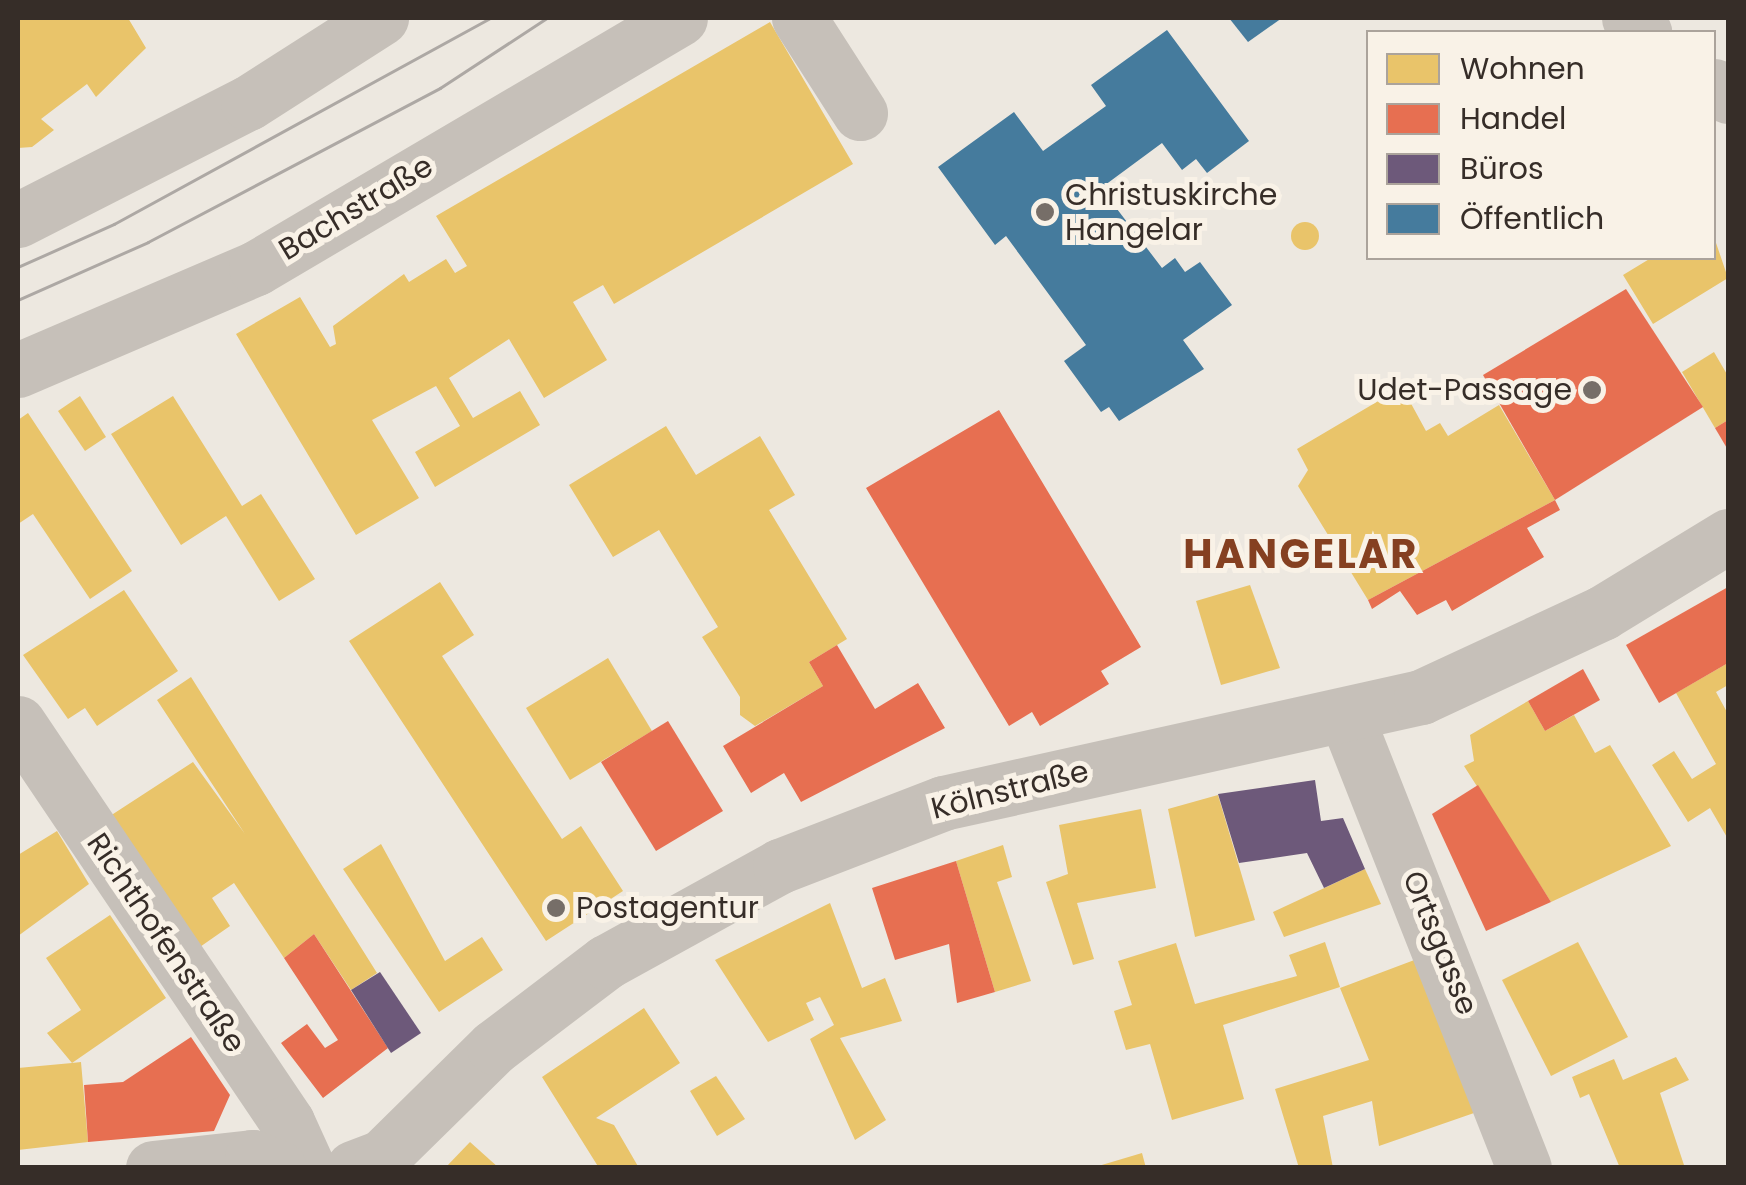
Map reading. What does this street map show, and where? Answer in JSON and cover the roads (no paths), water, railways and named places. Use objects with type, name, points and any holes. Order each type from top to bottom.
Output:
[{"type":"street","points":[[18,220],[248,103],[381,18]]},
{"type":"street","name":"Bachstraße","points":[[18,370],[256,268],[680,18]]},
{"type":"street","points":[[799,18],[860,113]]},
{"type":"street","name":"Kölnstraße","points":[[353,1168],[382,1157],[494,1047],[606,962],[780,866],[943,803],[1348,720],[1421,698],[1602,613],[1728,536]]},
{"type":"street","name":"Ortsgasse","points":[[1348,720],[1524,1168]]},
{"type":"street","name":"Richthofenstraße","points":[[18,723],[287,1122],[308,1168]]},
{"type":"street","points":[[153,1168],[252,1157],[279,1168]]},
{"type":"tram line","points":[[18,267],[114,224],[491,18]]},
{"type":"tram line","points":[[18,300],[148,242],[440,88],[547,18]]},
{"type":"place","name":"Christuskirche Hangelar","points":[[1045,212]]},
{"type":"place","name":"Udet-Passage","points":[[1592,390]]},
{"type":"place","name":"Postagentur","points":[[556,908]]},
{"type":"district","name":"HANGELAR","points":[[1301,554]]}]
